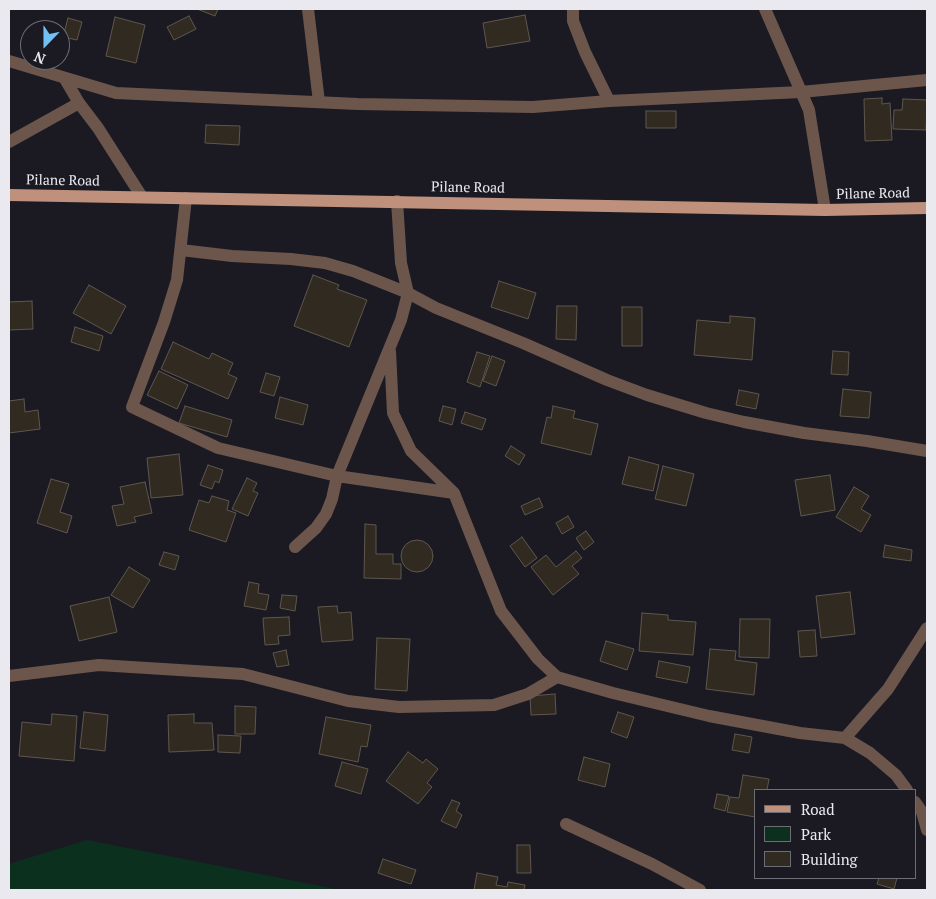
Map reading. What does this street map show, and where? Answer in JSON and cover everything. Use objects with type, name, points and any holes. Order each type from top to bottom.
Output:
[{"type":"main road","name":"Pilane Road","points":[[9,195],[824,210],[927,208]]},
{"type":"street","points":[[308,9],[319,102]]},
{"type":"street","points":[[573,9],[573,21],[608,101]]},
{"type":"street","points":[[765,9],[809,110],[824,210]]},
{"type":"street","points":[[9,61],[116,93],[319,102],[533,107],[608,101],[801,92],[927,80]]},
{"type":"street","points":[[65,79],[142,197]]},
{"type":"street","points":[[9,142],[79,103]]},
{"type":"street","points":[[186,198],[177,280],[164,322],[132,407],[218,448],[337,476],[454,493]]},
{"type":"street","points":[[295,547],[316,528],[326,514],[332,499],[337,476],[390,351],[401,320],[408,293],[401,263],[397,201]]},
{"type":"street","points":[[181,250],[223,255],[291,259],[325,263],[353,270],[408,293],[436,308],[523,342],[607,380],[706,413],[804,433],[927,451]]},
{"type":"street","points":[[390,351],[393,413],[411,451],[454,493],[501,611],[538,659],[557,677],[613,693],[709,716],[800,733],[845,738],[870,753],[896,775],[905,789]]},
{"type":"street","points":[[845,738],[888,690],[927,628]]},
{"type":"street","points":[[9,676],[99,665],[242,674],[348,700],[399,707],[494,705],[528,694],[557,677]]},
{"type":"street","points":[[916,803],[922,812],[927,830]]},
{"type":"street","points":[[566,824],[652,864],[700,890]]},
{"type":"green space","points":[[87,840],[341,890],[9,890],[9,864]]},
{"type":"building","points":[[197,9],[218,9],[215,16]]},
{"type":"building","points":[[525,15],[530,41],[487,48],[483,23]]},
{"type":"building","points":[[189,16],[196,29],[174,40],[167,27]]},
{"type":"building","points":[[115,17],[145,25],[136,63],[106,56]]},
{"type":"building","points":[[68,18],[82,22],[77,40],[70,38],[70,20],[67,20]]},
{"type":"building","points":[[882,98],[882,104],[890,103],[892,140],[865,141],[864,99]]},
{"type":"building","points":[[903,99],[927,100],[926,130],[893,129],[894,110],[902,110]]},
{"type":"building","points":[[646,111],[676,111],[676,128],[646,128]]},
{"type":"building","points":[[206,125],[240,126],[239,145],[205,143]]},
{"type":"building","points":[[313,275],[339,285],[337,289],[367,300],[349,347],[294,326]]},
{"type":"building","points":[[499,281],[536,293],[528,319],[491,307]]},
{"type":"building","points":[[89,285],[126,306],[111,334],[73,313]]},
{"type":"building","points":[[32,301],[33,329],[9,330],[9,302]]},
{"type":"building","points":[[557,306],[577,306],[576,340],[556,339]]},
{"type":"building","points":[[622,307],[642,307],[642,346],[622,346]]},
{"type":"building","points":[[730,316],[755,318],[752,360],[694,355],[697,320],[730,323]]},
{"type":"building","points":[[75,327],[103,336],[99,351],[71,342]]},
{"type":"building","points":[[173,342],[209,359],[212,353],[233,363],[228,374],[237,378],[228,399],[161,369]]},
{"type":"building","points":[[833,351],[849,352],[848,375],[831,374]]},
{"type":"building","points":[[477,352],[490,356],[480,387],[467,382]]},
{"type":"building","points":[[492,356],[505,361],[496,386],[483,381]]},
{"type":"building","points":[[159,371],[188,385],[177,409],[147,395]]},
{"type":"building","points":[[266,373],[280,377],[274,396],[260,392]]},
{"type":"building","points":[[843,389],[871,392],[869,418],[840,416]]},
{"type":"building","points":[[739,390],[759,394],[756,409],[736,405]]},
{"type":"building","points":[[280,397],[308,405],[303,425],[275,418]]},
{"type":"building","points":[[24,399],[25,412],[38,410],[40,429],[9,433],[9,401]]},
{"type":"building","points":[[185,406],[232,420],[227,437],[179,423]]},
{"type":"building","points":[[443,406],[456,409],[452,425],[439,421]]},
{"type":"building","points":[[553,406],[575,411],[573,418],[598,424],[591,455],[541,443],[547,417],[551,418]]},
{"type":"building","points":[[465,412],[486,419],[482,430],[461,423]]},
{"type":"building","points":[[511,446],[525,455],[519,465],[505,456]]},
{"type":"building","points":[[179,454],[183,495],[151,498],[147,458]]},
{"type":"building","points":[[629,457],[659,465],[653,491],[622,484]]},
{"type":"building","points":[[208,465],[223,470],[219,483],[215,481],[212,489],[200,485]]},
{"type":"building","points":[[663,466],[694,474],[686,506],[655,499]]},
{"type":"building","points":[[830,475],[835,510],[801,516],[795,480]]},
{"type":"building","points":[[247,478],[257,483],[253,491],[258,493],[248,516],[232,509]]},
{"type":"building","points":[[51,479],[69,484],[60,512],[72,516],[67,533],[37,523]]},
{"type":"building","points":[[145,482],[152,513],[134,517],[136,522],[117,526],[112,506],[124,504],[120,487]]},
{"type":"building","points":[[854,487],[869,496],[861,509],[871,515],[861,532],[836,517]]},
{"type":"building","points":[[212,496],[229,501],[227,510],[236,513],[226,542],[189,530],[199,500],[209,503]]},
{"type":"building","points":[[539,498],[543,507],[525,515],[521,506]]},
{"type":"building","points":[[568,516],[574,527],[562,534],[556,523]]},
{"type":"building","points":[[365,524],[376,525],[376,554],[393,554],[393,564],[401,564],[401,579],[364,578]]},
{"type":"building","points":[[586,531],[594,542],[584,550],[576,538]]},
{"type":"building","points":[[522,537],[537,558],[525,567],[510,546]]},
{"type":"building","points":[[417,540],[423,541],[428,545],[432,550],[432,562],[428,567],[423,571],[417,572],[411,571],[406,567],[402,562],[401,556],[402,550],[406,545],[411,541]]},
{"type":"building","points":[[885,545],[912,550],[911,561],[883,557]]},
{"type":"building","points":[[576,551],[582,558],[572,566],[579,574],[553,595],[531,567],[546,555],[556,567]]},
{"type":"building","points":[[164,552],[179,556],[175,570],[159,565]]},
{"type":"building","points":[[129,567],[150,580],[133,608],[111,595]]},
{"type":"building","points":[[249,582],[259,584],[258,593],[269,595],[266,610],[244,606]]},
{"type":"building","points":[[850,592],[855,634],[821,638],[816,596]]},
{"type":"building","points":[[282,595],[297,596],[295,611],[280,608]]},
{"type":"building","points":[[109,597],[117,632],[79,641],[70,606]]},
{"type":"building","points":[[337,606],[338,613],[351,612],[353,640],[322,642],[318,607]]},
{"type":"building","points":[[642,613],[668,615],[668,620],[696,622],[693,655],[639,651]]},
{"type":"building","points":[[289,617],[290,635],[278,636],[279,644],[265,645],[263,618]]},
{"type":"building","points":[[740,619],[770,619],[769,658],[739,657]]},
{"type":"building","points":[[815,630],[817,656],[800,657],[798,631]]},
{"type":"building","points":[[377,638],[410,639],[407,691],[375,689]]},
{"type":"building","points":[[606,641],[634,649],[627,670],[600,661]]},
{"type":"building","points":[[710,649],[736,651],[735,660],[757,663],[754,695],[706,689]]},
{"type":"building","points":[[286,650],[289,665],[277,667],[273,653]]},
{"type":"building","points":[[659,661],[690,667],[687,683],[656,677]]},
{"type":"building","points":[[555,694],[556,714],[531,715],[530,696]]},
{"type":"building","points":[[235,706],[256,707],[255,734],[235,734]]},
{"type":"building","points":[[84,712],[108,715],[105,751],[80,748]]},
{"type":"building","points":[[618,712],[634,717],[627,738],[611,732]]},
{"type":"building","points":[[52,714],[77,716],[74,761],[19,756],[22,722],[51,725]]},
{"type":"building","points":[[194,714],[194,723],[212,723],[214,750],[169,752],[168,715]]},
{"type":"building","points":[[326,717],[371,725],[367,747],[361,746],[358,762],[319,754]]},
{"type":"building","points":[[735,734],[752,737],[749,753],[732,750]]},
{"type":"building","points":[[218,735],[241,736],[240,753],[218,752]]},
{"type":"building","points":[[408,752],[423,763],[426,759],[438,769],[427,783],[432,787],[418,804],[386,781]]},
{"type":"building","points":[[584,757],[610,764],[605,787],[578,780]]},
{"type":"building","points":[[342,762],[368,769],[361,794],[335,786]]},
{"type":"building","points":[[743,775],[769,779],[767,789],[754,789],[754,817],[727,812],[730,797],[739,798]]},
{"type":"building","points":[[717,794],[729,796],[725,811],[714,808]]},
{"type":"building","points":[[452,800],[460,803],[456,811],[462,815],[456,828],[441,821]]},
{"type":"building","points":[[517,845],[530,845],[531,873],[517,873]]},
{"type":"building","points":[[383,859],[416,870],[411,884],[378,873]]},
{"type":"building","points":[[477,873],[498,877],[496,885],[507,887],[508,882],[525,885],[524,890],[474,890]]},
{"type":"building","points":[[879,879],[897,879],[894,889],[877,884]]}]
